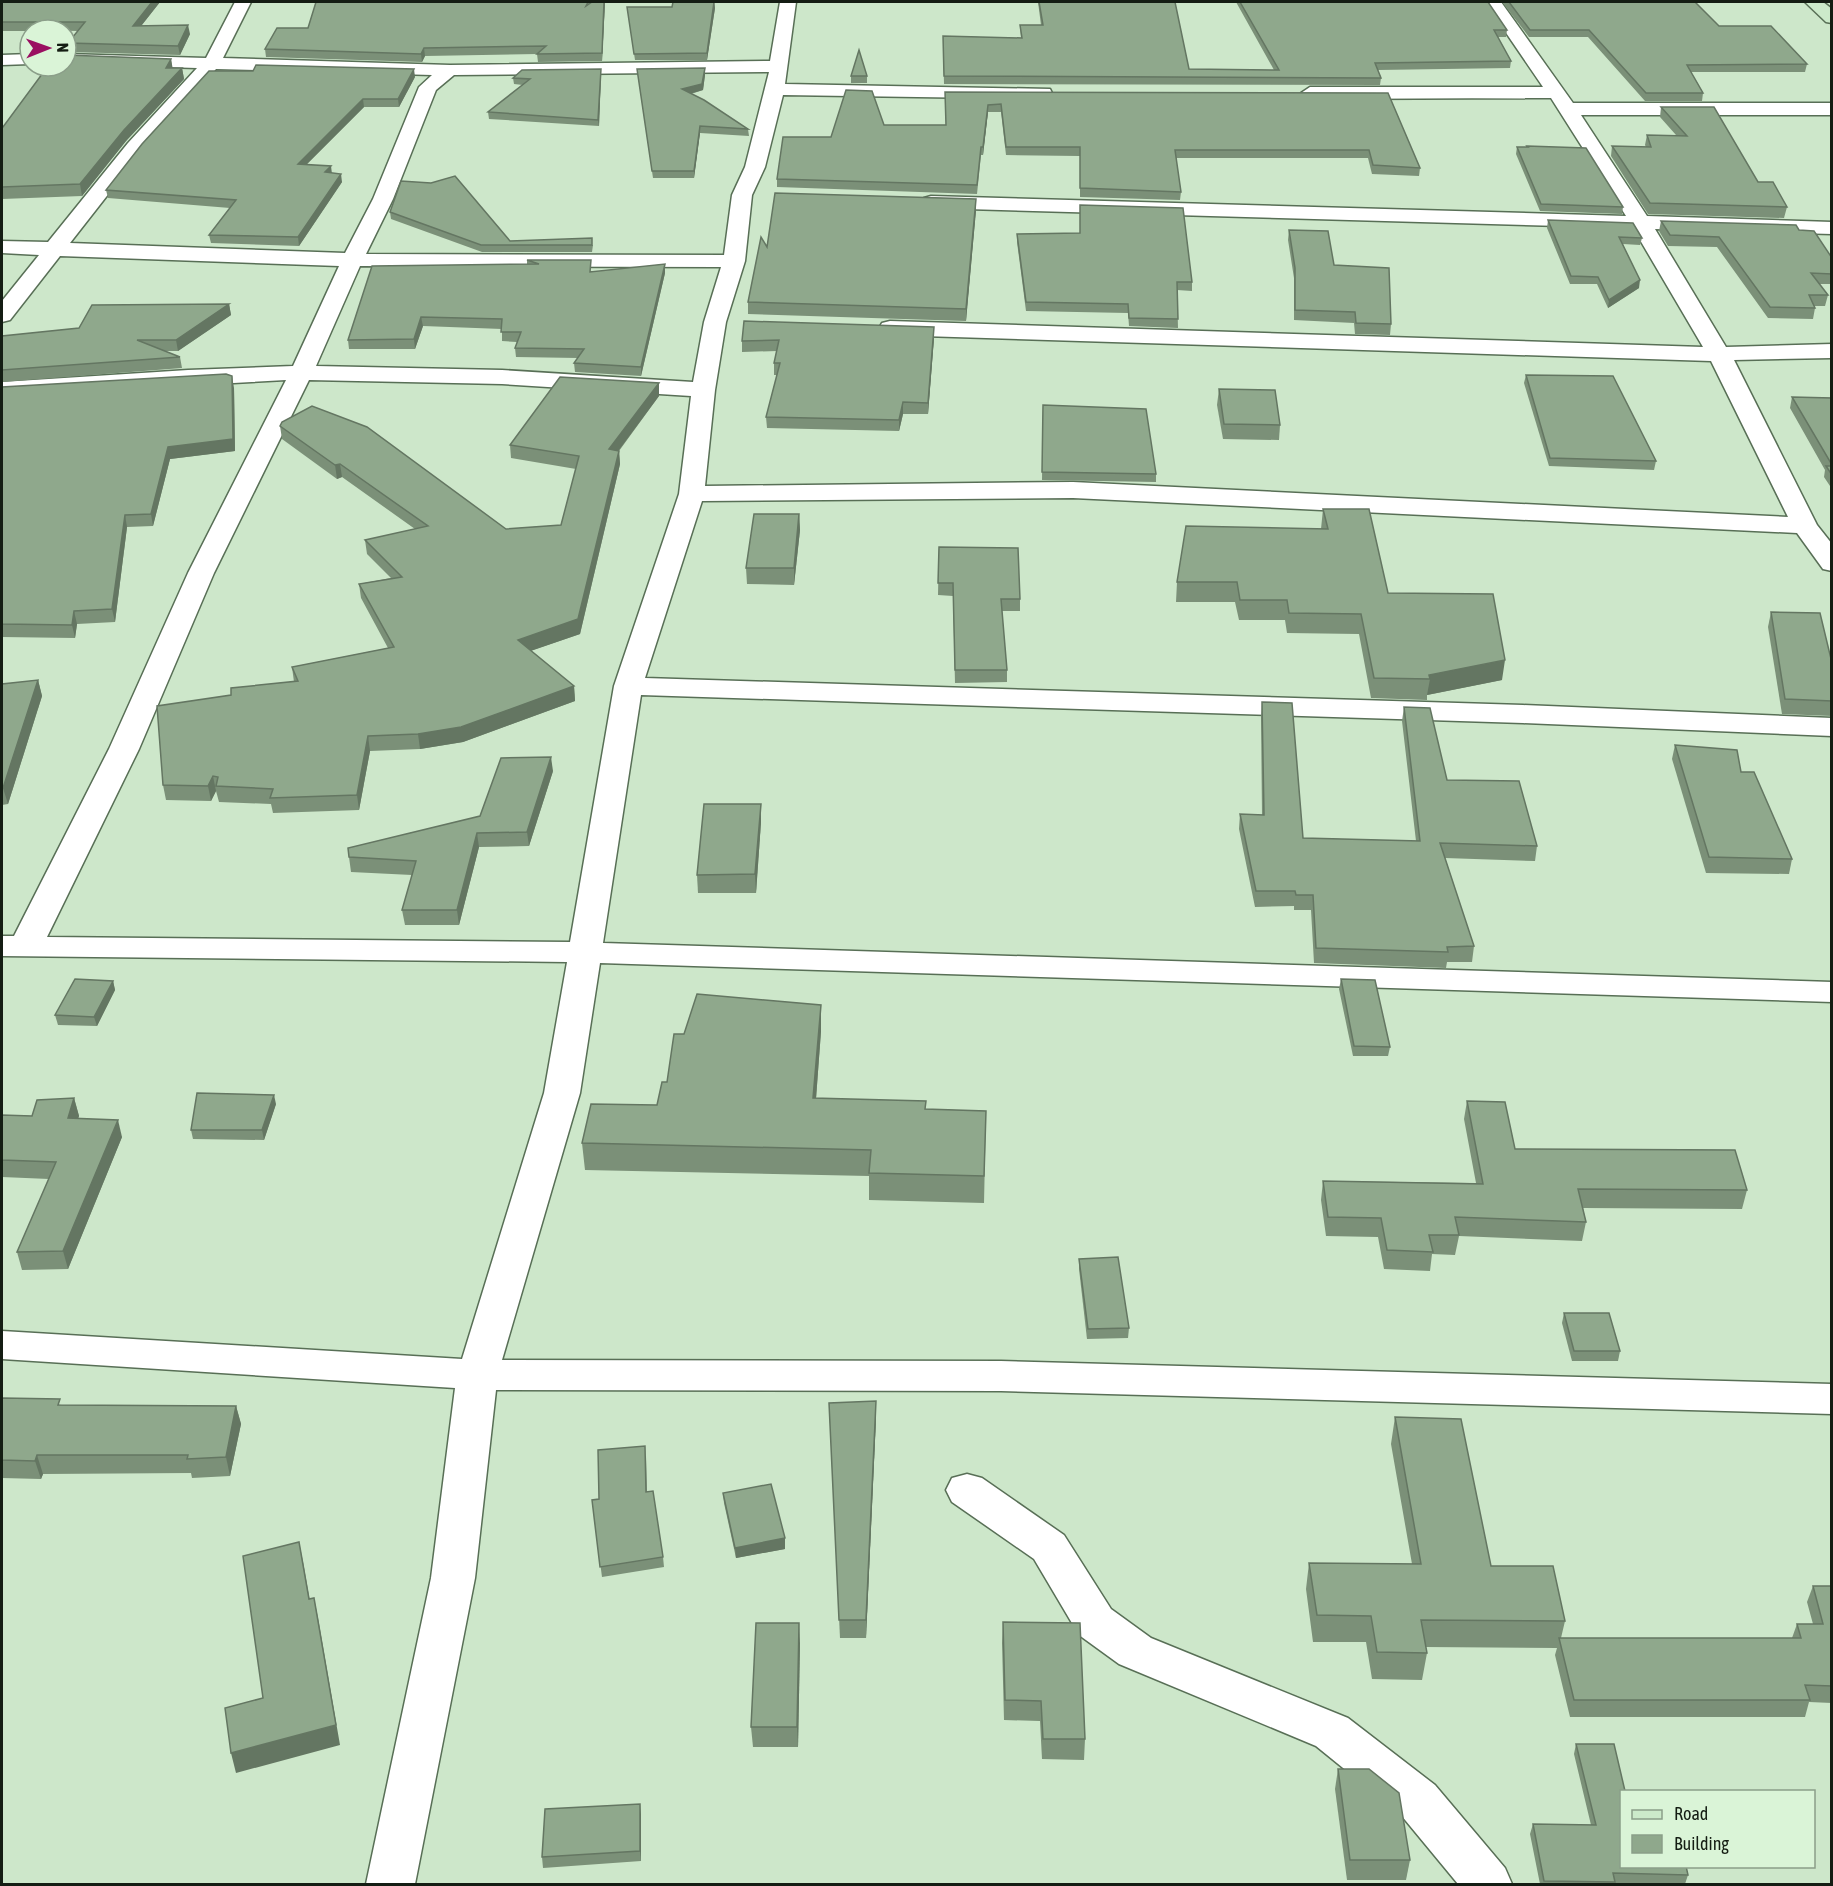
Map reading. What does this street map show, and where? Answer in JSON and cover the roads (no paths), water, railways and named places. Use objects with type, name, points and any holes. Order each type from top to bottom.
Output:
[{"type":"street","points":[[2,315],[135,147],[213,61],[243,2]]},
{"type":"street","points":[[390,1884],[453,1578],[477,1375],[562,1093],[583,952],[628,686],[692,494],[703,390],[727,322],[734,261],[754,196],[755,167],[776,78],[788,2]]},
{"type":"street","points":[[1493,2],[1562,100],[1640,222],[1719,354],[1804,526],[1832,563]]},
{"type":"street","points":[[1813,2],[1832,18]]},
{"type":"street","points":[[2,60],[18,59]]},
{"type":"street","points":[[78,59],[213,61],[450,70],[776,78],[1063,93]]},
{"type":"street","points":[[450,70],[428,87],[383,199],[352,260],[301,373],[201,573],[124,749],[13,947],[583,952],[1832,992]]},
{"type":"street","points":[[1297,93],[1832,109]]},
{"type":"street","points":[[907,201],[1832,228]]},
{"type":"street","points":[[2,248],[352,260],[734,261]]},
{"type":"street","points":[[870,327],[1719,354],[1832,351]]},
{"type":"street","points":[[2,389],[153,378],[301,373],[553,378],[703,390]]},
{"type":"street","points":[[692,494],[885,492],[975,488],[1073,490],[1804,526]]},
{"type":"street","points":[[628,686],[1511,714],[1832,727]]},
{"type":"street","points":[[2,1345],[477,1375],[1001,1376],[1832,1399]]},
{"type":"street","points":[[967,1490],[1049,1547],[1095,1622],[1135,1651],[1332,1732],[1418,1800],[1488,1884]]}]
